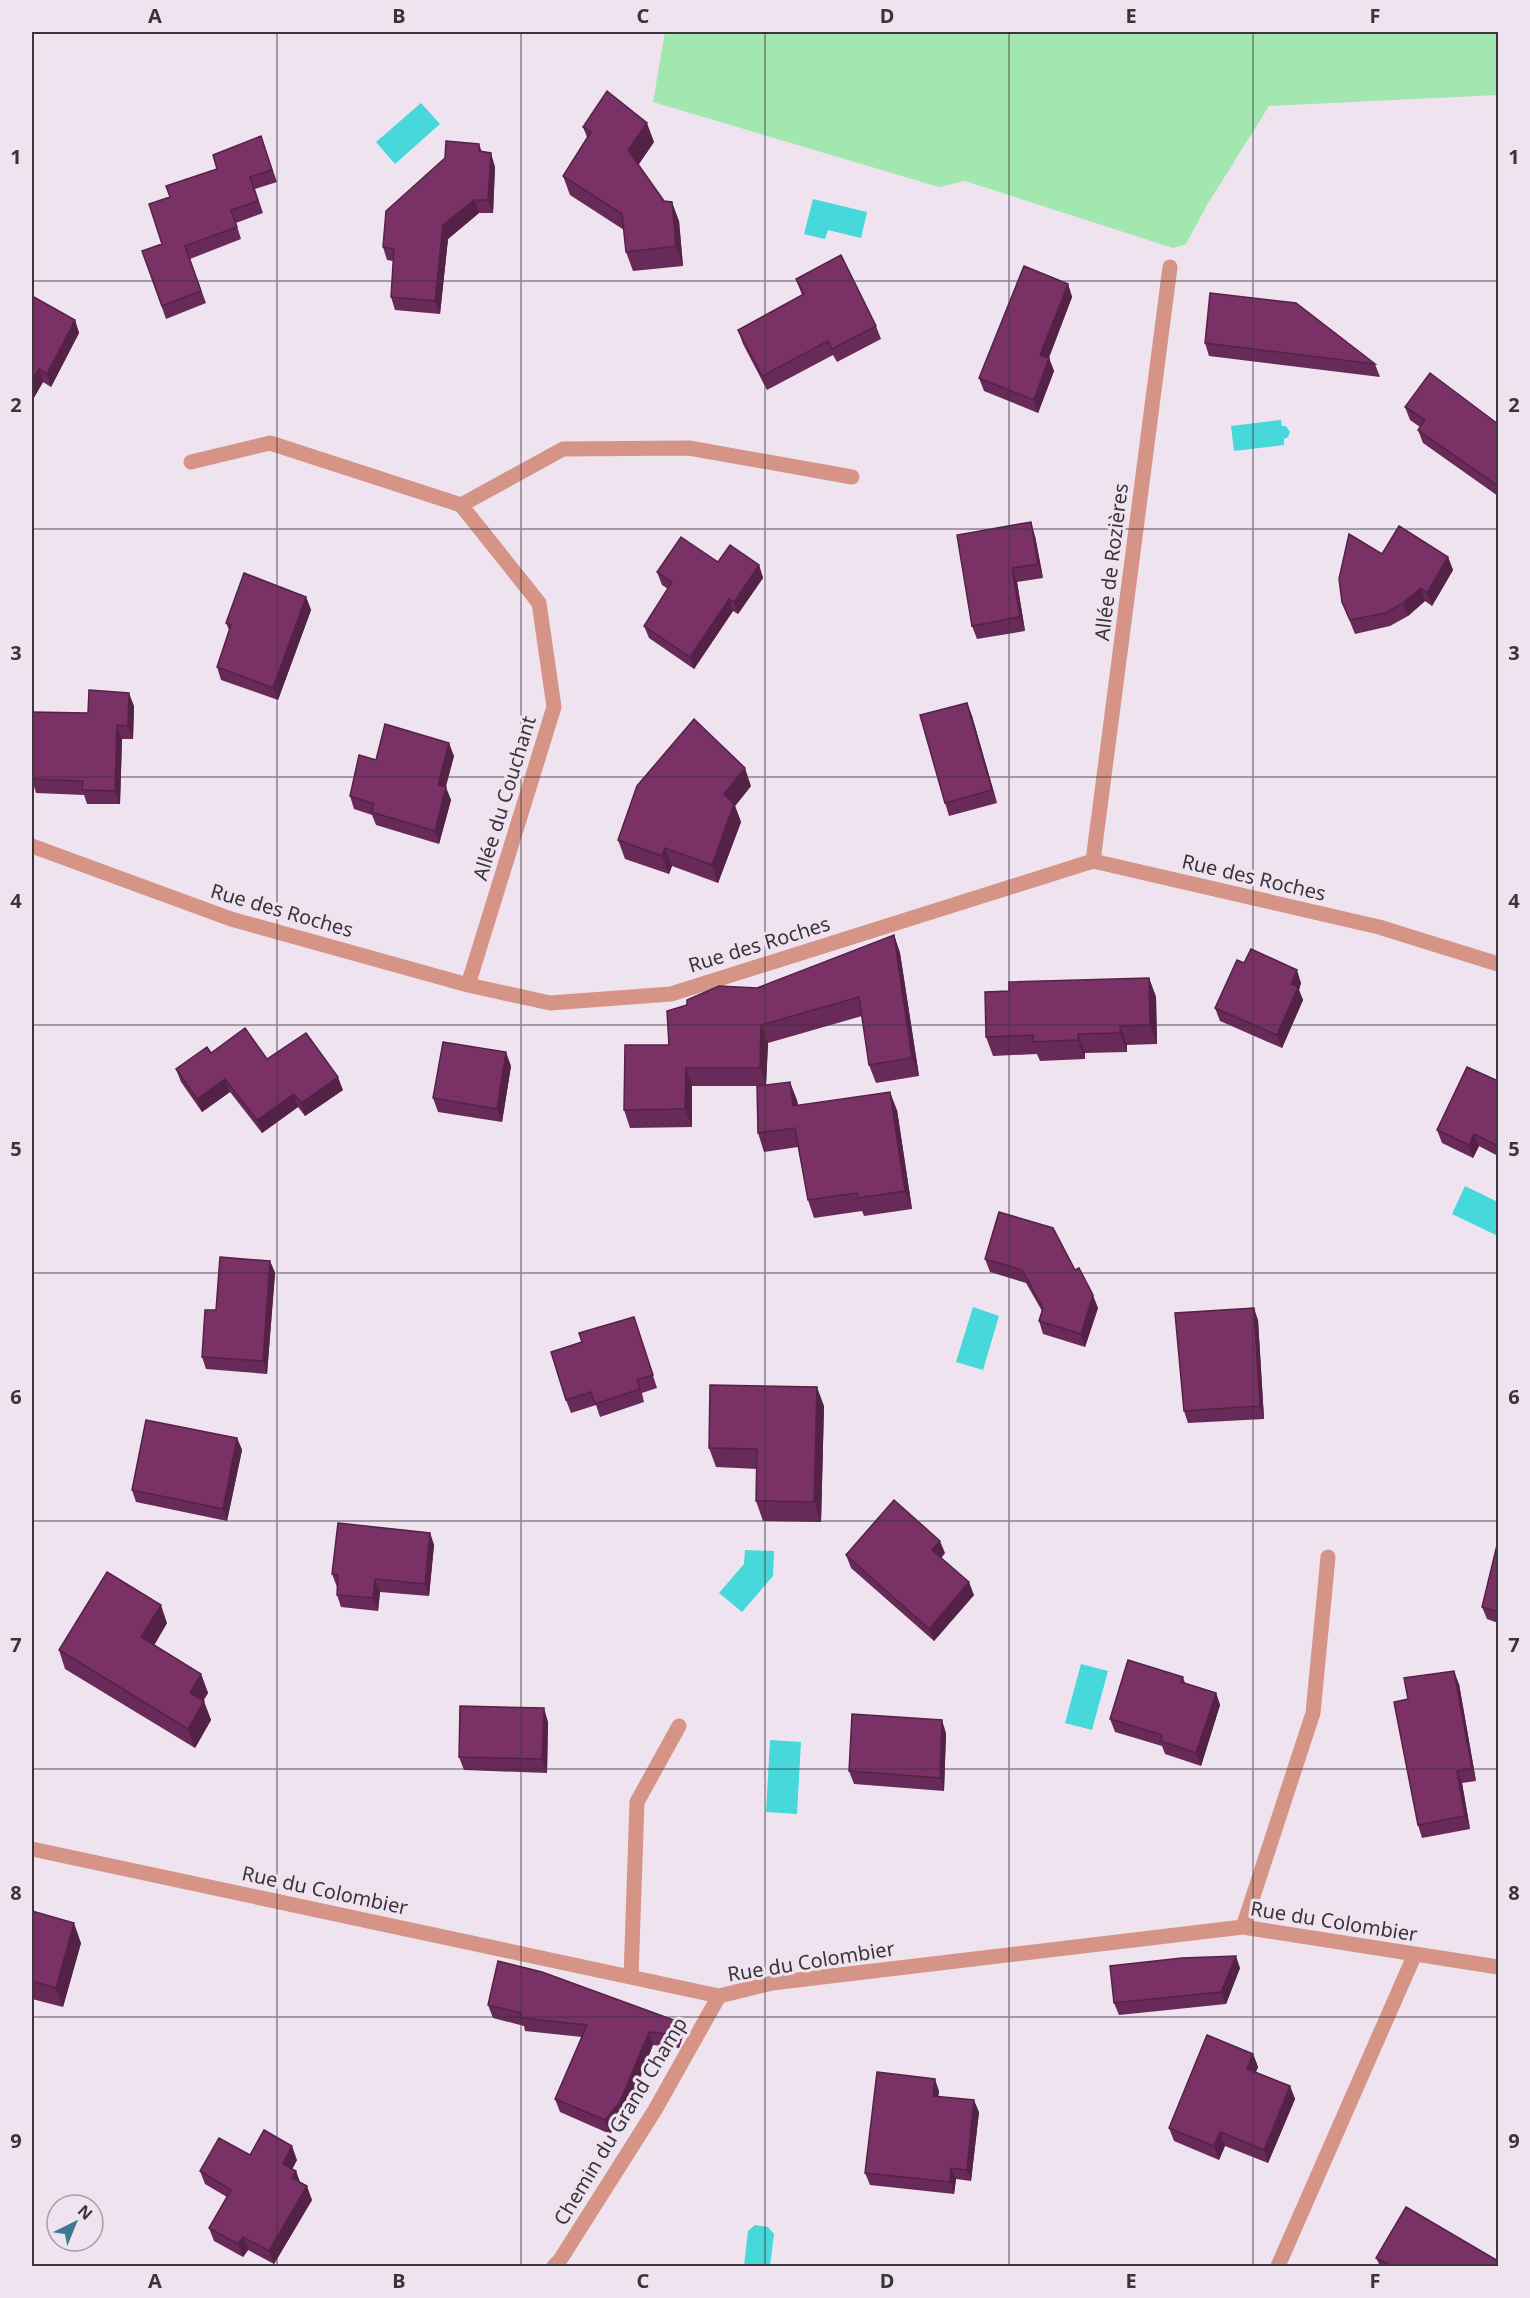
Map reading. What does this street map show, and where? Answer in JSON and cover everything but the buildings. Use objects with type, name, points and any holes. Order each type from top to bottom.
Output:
[{"type":"street","name":"Allée de Rozières","points":[[1093,861],[1170,267]]},
{"type":"street","points":[[191,462],[270,443],[461,505],[563,449],[689,448],[852,477]]},
{"type":"street","name":"Allée du Couchant","points":[[461,505],[539,603],[554,707],[468,985]]},
{"type":"street","name":"Rue des Roches","points":[[32,846],[231,919],[468,985],[550,1003],[671,994],[1093,861],[1218,892],[1378,927],[1498,964]]},
{"type":"street","points":[[1244,1927],[1313,1713],[1328,1557]]},
{"type":"street","points":[[631,1977],[637,1802],[679,1726]]},
{"type":"street","name":"Rue du Colombier","points":[[32,1849],[719,1996],[772,1983],[1244,1927],[1498,1967]]},
{"type":"street","points":[[1278,2266],[1415,1954]]},
{"type":"street","name":"Chemin du Grand Champ","points":[[554,2266],[655,2110],[719,1996]]},
{"type":"green space","points":[[665,32],[1498,32],[1498,95],[1269,106],[1207,205],[1186,244],[1173,248],[965,181],[939,187],[653,102]]},
{"type":"water","points":[[421,103],[440,124],[395,164],[376,142]]},
{"type":"water","points":[[813,199],[867,212],[861,238],[828,230],[825,239],[804,234]]},
{"type":"water","points":[[1281,420],[1282,426],[1286,426],[1290,432],[1284,439],[1284,445],[1234,451],[1231,426]]},
{"type":"water","points":[[1465,1186],[1498,1202],[1498,1236],[1452,1214]]},
{"type":"water","points":[[973,1307],[999,1316],[983,1370],[956,1362]]},
{"type":"water","points":[[745,1550],[774,1551],[773,1576],[742,1612],[719,1593],[744,1564]]},
{"type":"water","points":[[1081,1664],[1108,1671],[1092,1730],[1065,1723]]},
{"type":"water","points":[[770,1740],[801,1742],[797,1814],[766,1812]]},
{"type":"water","points":[[755,2225],[768,2227],[774,2234],[770,2266],[744,2266],[748,2231]]}]
